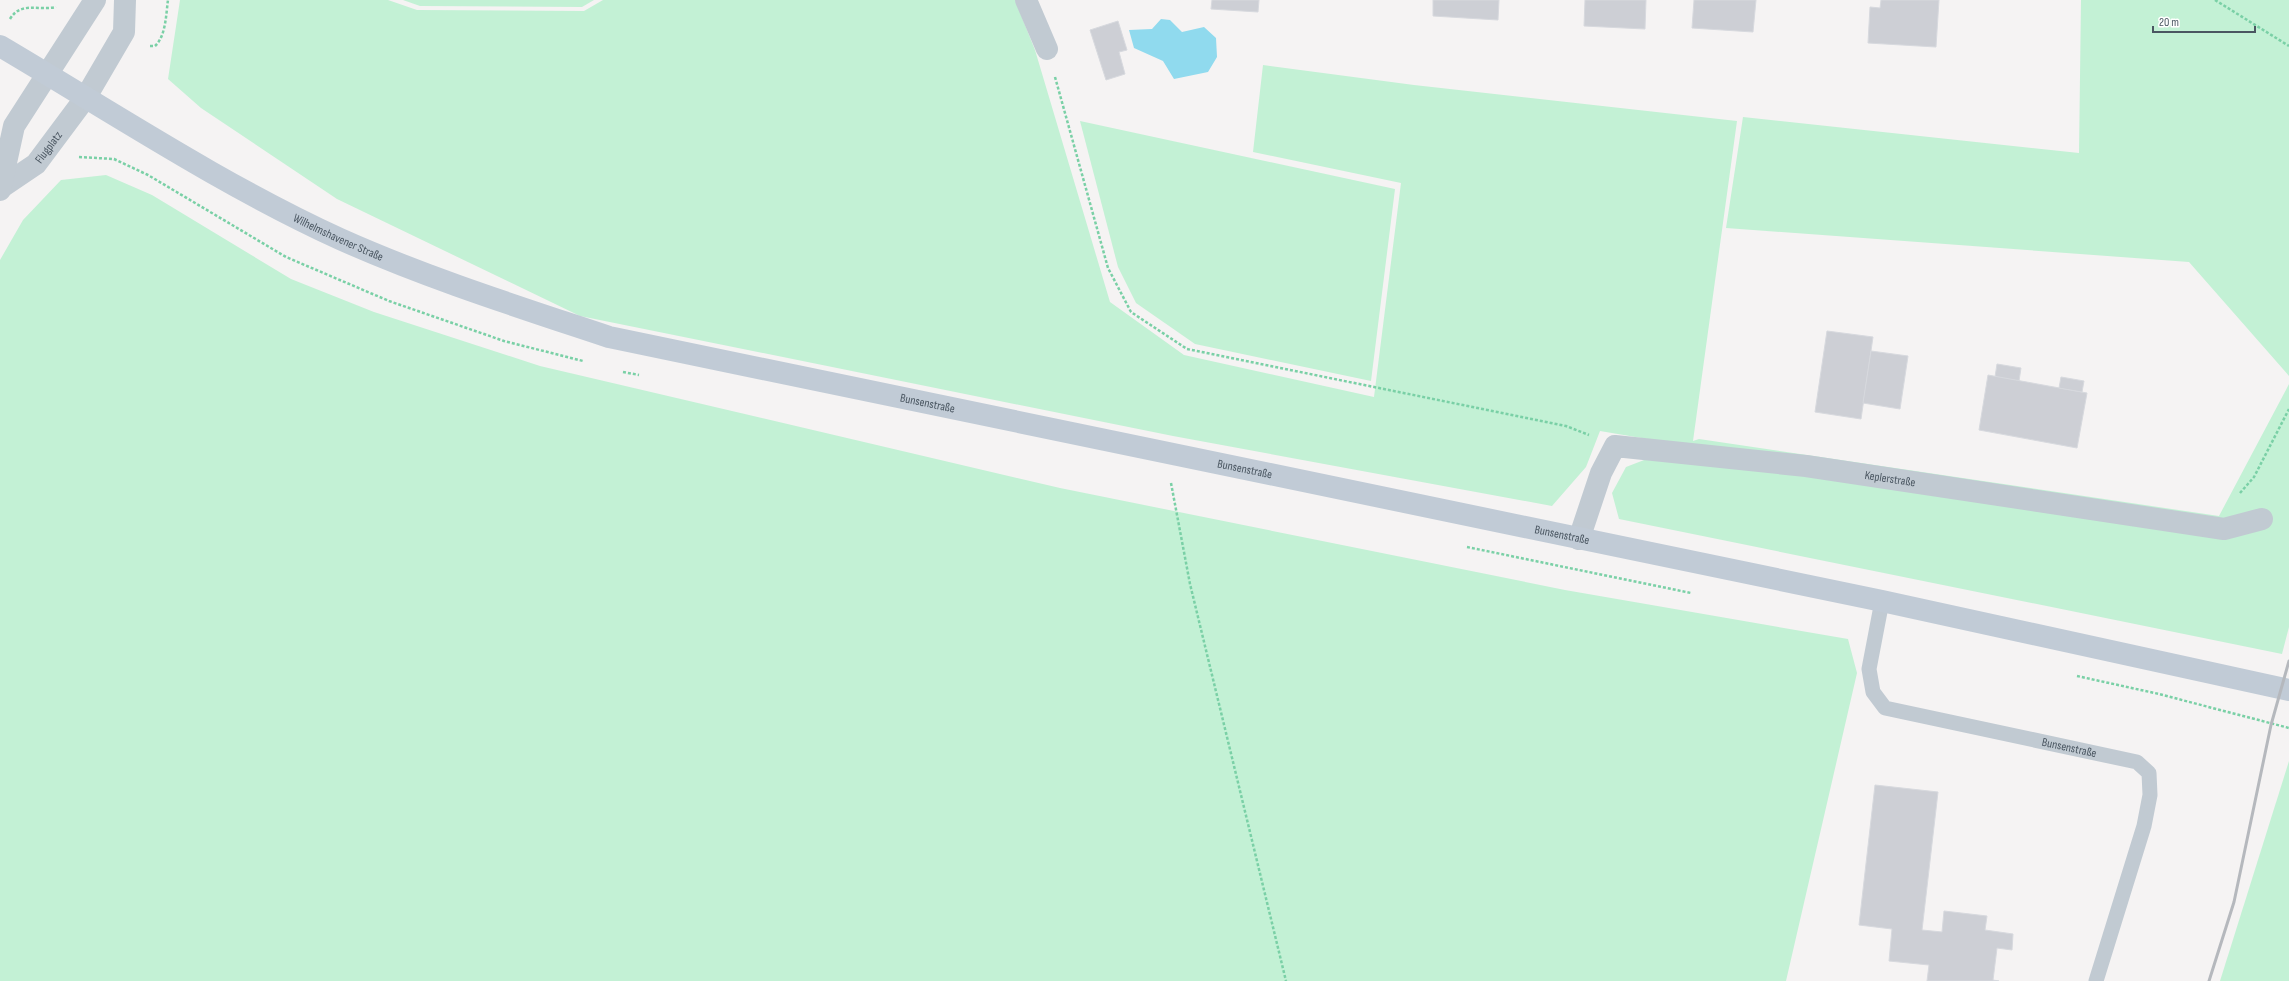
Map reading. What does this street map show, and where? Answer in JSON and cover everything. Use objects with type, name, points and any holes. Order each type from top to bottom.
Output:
[{"type":"street","points":[[48,74],[95,0]]},
{"type":"street","points":[[86,97],[124,32],[125,0]]},
{"type":"street","points":[[1026,0],[1047,49]]},
{"type":"street","name":"Wilhelmshavener Straße","points":[[0,46],[260,199],[341,239],[472,292],[609,337]]},
{"type":"street","name":"Flugplatz","points":[[1,189],[14,126],[48,74]]},
{"type":"street","name":"Flugplatz","points":[[1,189],[36,164],[86,97]]},
{"type":"street","name":"Bunsenstraße","points":[[609,337],[1882,601],[2289,690]]},
{"type":"street","points":[[1579,539],[1601,473],[1616,446]]},
{"type":"street","name":"Keplerstraße","points":[[1616,446],[1806,466],[2224,528],[2262,519]]},
{"type":"lane","name":"Bunsenstraße","points":[[1882,601],[1869,669],[1872,692],[1885,708],[2137,762],[2149,773],[2150,795],[2144,826],[2096,981]]},
{"type":"path","points":[[2215,0],[2289,46]]},
{"type":"path","points":[[7,24],[14,13],[22,8],[46,10],[60,6]]},
{"type":"path","points":[[1047,49],[1108,268],[1131,312],[1187,350],[1566,426],[1616,446]]},
{"type":"path","points":[[2224,528],[2232,499],[2244,490],[2254,477],[2289,408]]},
{"type":"path","points":[[1171,483],[1190,584],[1286,981]]},
{"type":"path","points":[[1565,568],[1697,595]]},
{"type":"path","points":[[2075,675],[2159,694],[2289,728]]},
{"type":"green space","points":[[180,0],[388,0],[417,10],[584,11],[603,0],[1015,0],[1035,50],[1110,302],[1184,355],[1374,397],[1401,183],[1253,152],[1263,65],[1414,85],[1737,121],[1693,441],[1699,439],[2219,516],[2289,384],[2289,627],[2282,654],[1619,519],[1612,493],[1626,467],[1683,445],[1600,431],[1586,467],[1552,506],[1173,436],[580,316],[337,199],[201,108],[168,79]]},
{"type":"green space","points":[[403,0],[594,0],[582,7],[420,6]]},
{"type":"green space","points":[[2081,0],[2289,0],[2289,376],[2189,262],[1726,228],[1743,117],[2079,153]]},
{"type":"green space","points":[[1080,121],[1395,189],[1371,381],[1195,344],[1136,303],[1118,267]]},
{"type":"green space","points":[[106,175],[152,195],[291,279],[374,312],[540,366],[1060,488],[1565,590],[1848,639],[1857,673],[1786,981],[0,981],[0,260],[23,220],[61,180]]},
{"type":"green space","points":[[2289,761],[2289,981],[2220,981]]},
{"type":"water","points":[[1161,19],[1170,20],[1182,32],[1204,27],[1216,38],[1217,57],[1208,72],[1174,79],[1163,61],[1134,48],[1129,30],[1152,29]]},
{"type":"building","points":[[1212,0],[1259,0],[1258,12],[1211,9]]},
{"type":"building","points":[[1433,0],[1499,0],[1498,20],[1433,16]]},
{"type":"building","points":[[1585,0],[1646,0],[1645,29],[1584,26]]},
{"type":"building","points":[[1694,0],[1756,0],[1753,32],[1692,28]]},
{"type":"building","points":[[1881,0],[1939,0],[1936,47],[1868,43],[1870,7],[1880,8]]},
{"type":"building","points":[[1118,21],[1127,50],[1119,52],[1125,74],[1106,80],[1090,30]]},
{"type":"building","points":[[1827,331],[1873,337],[1861,419],[1815,412]]},
{"type":"building","points":[[1871,351],[1908,356],[1900,409],[1863,403]]},
{"type":"building","points":[[1997,364],[2021,368],[2019,381],[1995,377]]},
{"type":"building","points":[[1988,375],[2087,393],[2077,448],[1979,430]]},
{"type":"building","points":[[2061,377],[2084,381],[2082,392],[2059,388]]},
{"type":"building","points":[[1875,785],[1938,792],[1922,930],[1942,932],[1944,911],[1987,916],[1985,930],[2013,934],[2012,950],[1997,948],[1993,980],[1999,981],[1927,981],[1929,965],[1889,961],[1892,929],[1859,925]]},
{"type":"railway","points":[[2209,981],[2234,902],[2271,725],[2289,661]]}]
